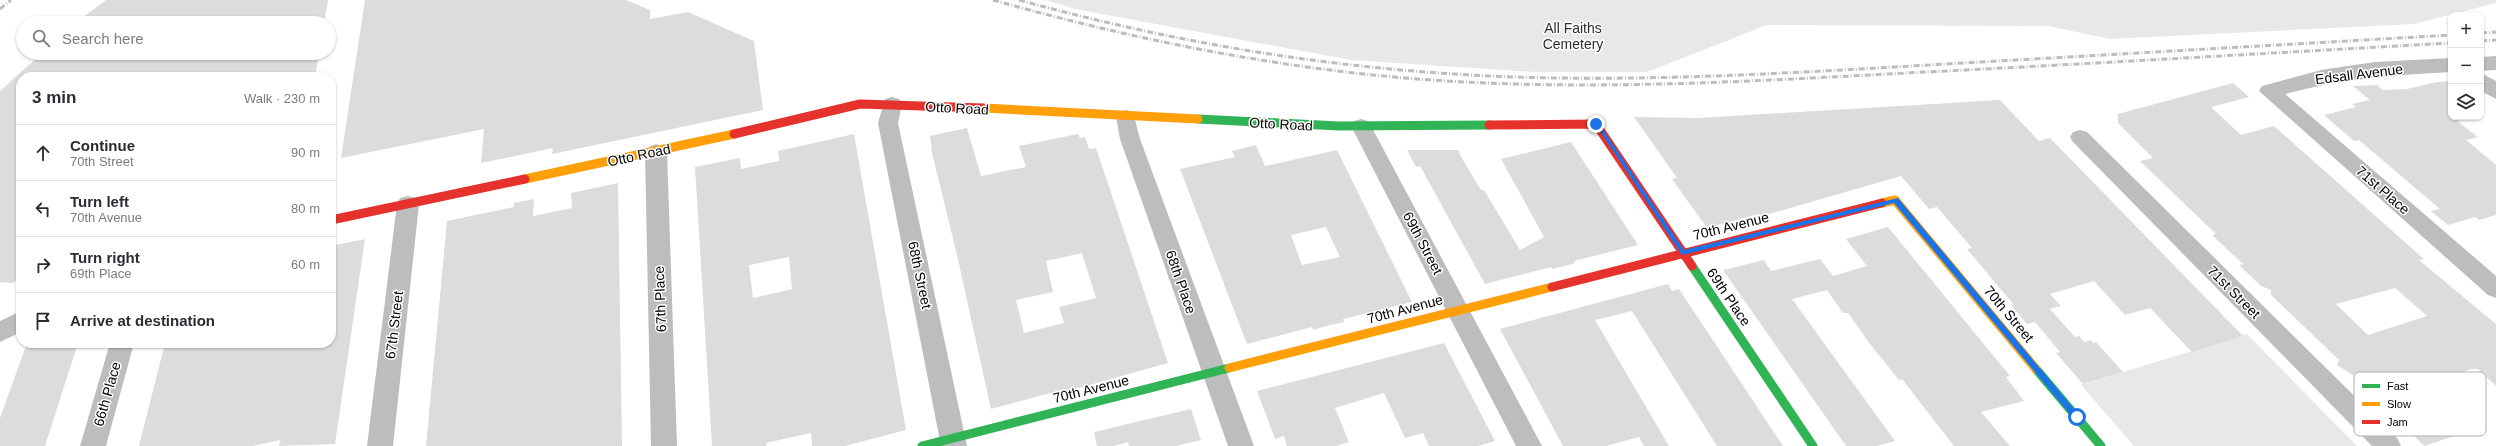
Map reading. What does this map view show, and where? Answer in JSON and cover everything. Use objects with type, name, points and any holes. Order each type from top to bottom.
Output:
[{"type":"street","points":[[2484,64],[2496,63]]},
{"type":"street","name":"Edsall Avenue","points":[[2269,91],[2321,77],[2375,69],[2448,65]]},
{"type":"street","points":[[2484,82],[2496,92]]},
{"type":"street","name":"71st Place","points":[[2269,91],[2496,289]]},
{"type":"street","name":"Otto Road","points":[[336,219],[656,152],[860,104],[892,104],[1126,117],[1361,126],[1596,124]]},
{"type":"street","name":"68th Street","points":[[892,104],[888,123],[953,442]]},
{"type":"street","name":"68th Place","points":[[1126,117],[1129,134],[1213,373],[1241,446]]},
{"type":"street","name":"69th Place","points":[[1596,124],[1813,446]]},
{"type":"street","name":"69th Street","points":[[1361,126],[1529,446]]},
{"type":"street","name":"71st Street","points":[[2080,137],[2354,412]]},
{"type":"street","name":"67th Place","points":[[656,152],[664,446]]},
{"type":"street","name":"70th Avenue","points":[[922,446],[953,442],[1458,310],[1895,200]]},
{"type":"street","name":"70th Street","points":[[1895,200],[2101,446]]},
{"type":"street","name":"67th Street","points":[[380,446],[408,204]]},
{"type":"street","points":[[0,333],[16,323]]},
{"type":"street","name":"66th Place","points":[[93,446],[121,348]]},
{"type":"street","name":"71st Street","points":[[2378,436],[2388,446]]},
{"type":"green space","name":"All Faiths Cemetery","points":[[1046,0],[2496,0],[2496,3],[2461,12],[2448,12],[2448,15],[2414,24],[2110,39],[2048,26],[1767,25],[1647,72],[1535,72],[1351,60],[1075,9]]},
{"type":"green space","points":[[2247,334],[2357,446],[2134,446],[2081,385]]},
{"type":"building","points":[[106,0],[328,0],[325,16],[84,16]]},
{"type":"building","points":[[365,0],[626,0],[650,10],[650,19],[688,12],[754,41],[763,110],[552,154],[553,148],[481,163],[484,129],[341,158]]},
{"type":"building","points":[[34,60],[318,60],[316,72],[21,72]]},
{"type":"building","points":[[16,77],[16,280],[13,283],[0,282],[0,91]]},
{"type":"building","points":[[2448,81],[2448,120],[2461,120],[2457,121],[2478,137],[2466,140],[2496,165],[2496,215],[2479,220],[2475,217],[2448,225],[2431,211],[2440,209],[2359,140],[2354,141],[2324,115],[2356,107],[2352,104],[2370,100],[2353,86],[2377,85],[2383,90],[2407,89],[2437,82]]},
{"type":"building","points":[[2233,83],[2249,97],[2211,107],[2241,135],[2274,126],[2424,259],[2419,260],[2496,324],[2496,386],[2486,377],[2486,372],[2481,372],[2478,369],[2471,369],[2463,372],[2354,372],[2354,376],[2337,365],[2339,360],[2271,295],[2271,290],[2261,286],[2239,265],[2243,264],[2212,235],[2216,234],[2140,161],[2153,158],[2118,123],[2118,114]],"holes":[[[2395,288],[2427,316],[2368,335],[2336,304]]]},
{"type":"building","points":[[2000,100],[2039,141],[2050,138],[2243,336],[2192,352],[2150,308],[2125,315],[2094,281],[2050,294],[2061,306],[2050,309],[2075,337],[2079,336],[2084,342],[2091,340],[2093,343],[2096,342],[2123,372],[2083,384],[2056,353],[2060,352],[2035,322],[2027,324],[2011,305],[2014,305],[1967,249],[1972,248],[1937,207],[1929,209],[1901,176],[1769,214],[1760,216],[1759,214],[1707,228],[1672,179],[1677,178],[1634,117],[1698,118]]},
{"type":"building","points":[[967,128],[981,176],[1026,167],[1019,146],[1078,134],[1080,138],[1085,137],[1089,149],[1096,148],[1168,363],[1061,393],[1061,390],[991,409],[957,255],[931,149],[930,136]],"holes":[[[1082,253],[1096,298],[1059,307],[1064,323],[1024,333],[1016,300],[1053,292],[1046,261]]]},
{"type":"building","points":[[854,134],[906,430],[845,446],[812,446],[811,433],[766,443],[767,446],[712,446],[695,167],[740,158],[741,169],[779,161],[778,151]],"holes":[[[789,257],[792,289],[753,298],[749,265]]]},
{"type":"building","points":[[1571,142],[1638,245],[1574,261],[1575,263],[1565,266],[1552,269],[1551,267],[1485,284],[1420,166],[1416,167],[1407,150],[1459,150],[1460,155],[1481,190],[1484,190],[1520,250],[1544,237],[1501,159]]},
{"type":"building","points":[[1256,145],[1265,166],[1337,150],[1412,302],[1343,319],[1344,322],[1313,330],[1312,327],[1247,344],[1180,169],[1235,157],[1232,151]],"holes":[[[1326,227],[1340,257],[1302,265],[1291,235]]]},
{"type":"building","points":[[618,183],[622,446],[426,446],[447,221],[514,207],[514,203],[534,199],[533,216],[572,208],[571,193]]},
{"type":"building","points":[[1888,227],[2010,376],[2006,377],[2024,401],[1981,412],[2010,446],[1954,446],[1902,379],[1899,380],[1870,344],[1848,313],[1843,313],[1827,290],[1792,299],[1895,441],[1876,446],[1846,446],[1723,270],[1764,260],[1771,271],[1820,259],[1833,276],[1867,266],[1846,239]]},
{"type":"building","points":[[365,239],[335,444],[279,446],[280,440],[253,446],[139,446],[164,348],[336,348],[336,245]]},
{"type":"building","points":[[1668,284],[1672,291],[1679,289],[1783,446],[1717,446],[1632,311],[1595,320],[1669,446],[1644,446],[1639,437],[1606,446],[1563,446],[1500,329]]},
{"type":"building","points":[[1444,343],[1495,441],[1478,446],[1429,446],[1423,433],[1405,438],[1384,393],[1335,408],[1349,442],[1336,446],[1287,446],[1284,436],[1275,439],[1257,391]]},
{"type":"building","points":[[25,348],[76,348],[45,446],[0,446],[0,418]]},
{"type":"building","points":[[1191,409],[1201,440],[1176,446],[1129,446],[1128,442],[1114,446],[1097,446],[1094,432]]},
{"type":"building","points":[[2414,436],[2454,436],[2424,446]]},
{"type":"railway","points":[[0,9],[11,0]]},
{"type":"railway","points":[[993,0],[1095,27],[1197,49],[1249,58],[1353,73],[1405,78],[1530,84],[1656,84],[1781,80],[2448,43]]},
{"type":"railway","points":[[1019,0],[1123,26],[1280,56],[1386,69],[1507,77],[1642,78],[1846,70],[2448,35]]},
{"type":"railway","points":[[2484,33],[2496,32]]},
{"type":"railway","points":[[2484,41],[2496,40]]},
{"type":"traffic: fast","points":[[1198,119],[1339,126],[1489,125]]},
{"type":"traffic: fast","points":[[1692,266],[1813,446]]},
{"type":"traffic: fast","points":[[922,446],[1229,368]]},
{"type":"traffic: fast","points":[[2036,369],[2101,446]]},
{"type":"traffic: slow","points":[[983,108],[1198,119]]},
{"type":"traffic: slow","points":[[525,179],[734,134]]},
{"type":"traffic: slow","points":[[1882,203],[1895,200],[2036,369]]},
{"type":"traffic: slow","points":[[1229,368],[1552,287]]},
{"type":"traffic: jam","points":[[734,134],[860,104],[983,108]]},
{"type":"traffic: jam","points":[[1489,125],[1596,124],[1692,266]]},
{"type":"traffic: jam","points":[[336,219],[525,179]]},
{"type":"traffic: jam","points":[[1552,287],[1882,203]]},
{"type":"route","points":[[1596,124],[1682,253],[1895,200],[2077,417]]}]
